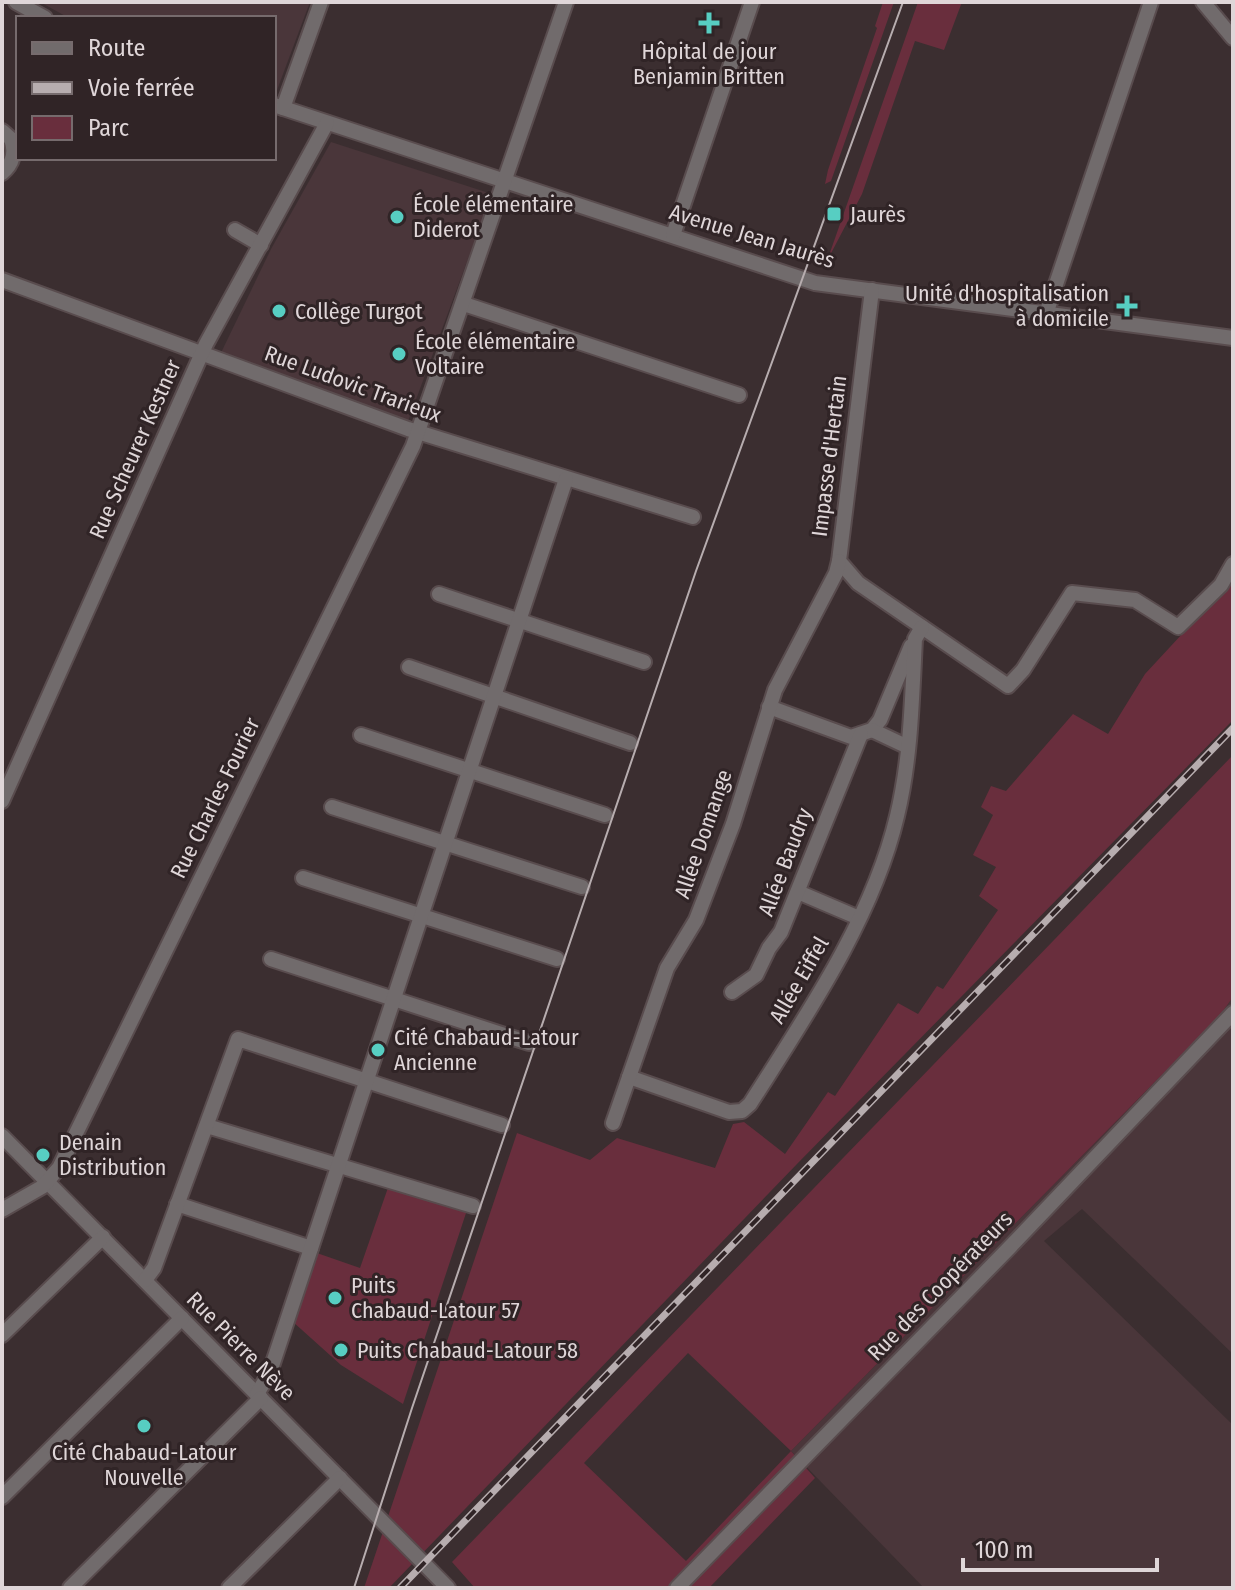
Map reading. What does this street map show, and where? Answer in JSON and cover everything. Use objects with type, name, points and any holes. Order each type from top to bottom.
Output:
[{"type":"street","points":[[16,2],[41,16]]},
{"type":"street","points":[[278,106],[321,2]]},
{"type":"street","name":"Rue Charles Fourier","points":[[48,1182],[59,1168],[419,432],[566,2]]},
{"type":"street","points":[[673,235],[752,2]]},
{"type":"street","points":[[1046,314],[1151,2]]},
{"type":"street","points":[[1203,2],[1233,38]]},
{"type":"street","name":"Avenue Jean Jaurès","points":[[278,106],[809,281],[1233,338]]},
{"type":"street","name":"Rue Scheurer Kestner","points":[[2,801],[202,354],[327,123]]},
{"type":"street","points":[[2,131],[11,139],[14,153],[2,173]]},
{"type":"street","points":[[235,230],[261,245]]},
{"type":"street","name":"Rue Ludovic Trarieux","points":[[2,280],[419,432],[693,517]]},
{"type":"street","name":"Impasse d'Hertain","points":[[872,290],[839,561],[858,583],[919,633],[1008,686],[1023,670],[1072,593],[1135,600],[1178,627],[1221,585],[1233,564]]},
{"type":"street","points":[[464,304],[739,395]]},
{"type":"street","points":[[70,1588],[259,1396],[268,1379],[566,479]]},
{"type":"street","name":"Allée Domange","points":[[613,1123],[667,968],[696,920],[733,824],[779,681],[836,573],[839,561]]},
{"type":"street","points":[[439,594],[644,662]]},
{"type":"street","name":"Allée Baudry","points":[[732,992],[759,971],[769,948],[781,932],[867,732],[880,720],[919,633]]},
{"type":"street","name":"Allée Eiffel","points":[[629,1077],[729,1112],[738,1112],[747,1107],[818,994],[859,918],[895,825],[908,747],[919,633]]},
{"type":"street","points":[[409,667],[630,743]]},
{"type":"street","points":[[769,707],[847,736],[867,732],[908,747]]},
{"type":"street","points":[[361,735],[605,815]]},
{"type":"street","points":[[332,807],[582,887]]},
{"type":"street","points":[[303,878],[557,959]]},
{"type":"street","points":[[798,892],[859,918]]},
{"type":"street","points":[[271,959],[529,1043]]},
{"type":"street","name":"Rue des Coopérateurs","points":[[677,1588],[1021,1236],[1233,1013]]},
{"type":"street","points":[[145,1280],[154,1268],[238,1039],[502,1125]]},
{"type":"street","points":[[207,1126],[473,1206]]},
{"type":"street","name":"Rue Pierre Nève","points":[[2,1136],[448,1588]]},
{"type":"street","points":[[2,1210],[48,1182]]},
{"type":"street","points":[[177,1204],[311,1248]]},
{"type":"street","points":[[2,1335],[103,1237]]},
{"type":"street","points":[[2,1497],[182,1318]]},
{"type":"street","points":[[229,1588],[340,1478]]},
{"type":"shaded area","points":[[40,2],[310,2],[276,91],[276,16],[65,16]]},
{"type":"shaded area","points":[[331,142],[492,194],[404,432],[218,359],[271,249]]},
{"type":"shaded area","points":[[1233,997],[1233,1354],[1082,1209],[1044,1241],[1233,1425],[1233,1588],[924,1588],[791,1451],[1218,1018]]},
{"type":"green space","points":[[883,2],[894,2],[831,181],[825,184],[877,28]]},
{"type":"green space","points":[[918,2],[962,2],[944,50],[915,41],[862,194],[827,261]]},
{"type":"green space","points":[[1233,579],[1233,720],[797,1164],[389,1588],[364,1588],[517,1133],[590,1160],[617,1138],[715,1168],[733,1124],[744,1122],[785,1154],[828,1092],[835,1096],[898,1003],[918,1014],[937,986],[943,989],[998,910],[979,896],[996,867],[973,855],[993,815],[981,807],[991,786],[1006,791],[1073,714],[1108,734],[1145,674]]},
{"type":"green space","points":[[1233,755],[1233,997],[1218,1018],[791,1451],[815,1478],[709,1588],[475,1588],[452,1562]],"holes":[[[688,1353],[791,1451],[686,1561],[584,1463]]]},
{"type":"green space","points":[[390,1182],[468,1207],[403,1404],[341,1365],[292,1321],[314,1252],[360,1268]]},
{"type":"tram line","points":[[354,1588],[696,571],[903,2]]},
{"type":"railway","points":[[400,1588],[1233,728]]},
{"type":"place","name":"Hôpital de jour Benjamin Britten","points":[[709,23]]},
{"type":"place","name":"Jaurès","points":[[834,214]]},
{"type":"place","name":"École élémentaire Diderot","points":[[397,217]]},
{"type":"place","name":"Unité d'hospitalisation à domicile","points":[[1127,306]]},
{"type":"place","name":"Collège Turgot","points":[[279,311]]},
{"type":"place","name":"École élémentaire Voltaire","points":[[399,354]]},
{"type":"place","name":"Cité Chabaud-Latour Ancienne","points":[[378,1050]]},
{"type":"place","name":"Denain Distribution","points":[[43,1155]]},
{"type":"place","name":"Puits Chabaud-Latour 57","points":[[335,1298]]},
{"type":"place","name":"Puits Chabaud-Latour 58","points":[[341,1350]]},
{"type":"place","name":"Cité Chabaud-Latour Nouvelle","points":[[144,1426]]}]
